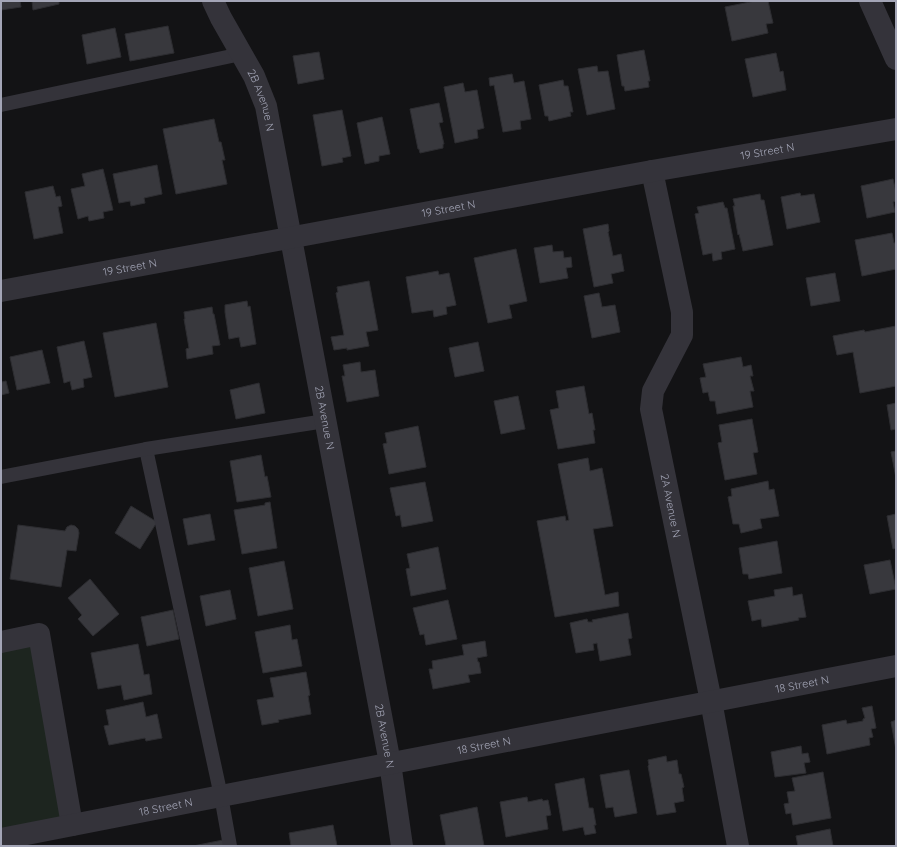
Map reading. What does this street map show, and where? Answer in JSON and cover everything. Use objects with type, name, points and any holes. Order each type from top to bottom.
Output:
[{"type":"street","name":"2B Avenue N","points":[[214,1],[221,18],[254,76],[266,106],[390,763],[402,846]]},
{"type":"street","points":[[870,1],[896,59]]},
{"type":"street","name":"19 Street N","points":[[1,291],[652,171],[896,129]]},
{"type":"street","name":"2A Avenue N","points":[[652,171],[682,312],[682,335],[652,391],[651,409],[711,702],[738,846]]},
{"type":"street","points":[[1,642],[39,634],[72,825]]},
{"type":"street","name":"18 Street N","points":[[1,839],[896,666]]},
{"type":"lane","points":[[1,105],[241,54]]},
{"type":"lane","points":[[1,478],[146,449],[325,421]]},
{"type":"lane","points":[[146,449],[221,796],[230,846]]},
{"type":"shaded area","points":[[39,634],[72,825],[1,839],[1,642]]},
{"type":"building","points":[[1,1],[20,1],[21,7],[1,10]]},
{"type":"building","points":[[32,1],[59,1],[59,4],[33,10]]},
{"type":"building","points":[[755,1],[768,1],[773,23],[766,24],[768,33],[732,41],[725,7]]},
{"type":"building","points":[[168,26],[174,53],[130,61],[125,34]]},
{"type":"building","points":[[115,28],[121,57],[87,64],[82,35]]},
{"type":"building","points":[[644,50],[650,81],[648,81],[649,87],[625,91],[624,86],[622,86],[617,55]]},
{"type":"building","points":[[319,52],[324,79],[298,84],[293,56]]},
{"type":"building","points":[[776,53],[780,72],[783,71],[786,90],[753,97],[745,59]]},
{"type":"building","points":[[597,66],[598,72],[608,71],[615,109],[587,115],[578,69]]},
{"type":"building","points":[[512,74],[514,83],[524,81],[531,119],[520,121],[521,129],[503,132],[494,85],[490,86],[489,78]]},
{"type":"building","points":[[563,80],[564,86],[568,86],[573,112],[570,112],[571,116],[549,121],[548,116],[545,116],[539,85]]},
{"type":"building","points":[[463,83],[465,92],[477,90],[484,128],[477,130],[478,138],[455,143],[444,87]]},
{"type":"building","points":[[439,103],[443,122],[439,123],[444,144],[443,148],[420,153],[410,109]]},
{"type":"building","points":[[342,110],[351,156],[342,158],[343,162],[322,166],[313,115]]},
{"type":"building","points":[[382,117],[390,154],[379,156],[379,161],[365,164],[357,123]]},
{"type":"building","points":[[214,119],[225,160],[222,160],[227,184],[176,194],[163,129]]},
{"type":"building","points":[[157,165],[162,194],[144,198],[145,203],[131,206],[130,201],[119,203],[113,174]]},
{"type":"building","points":[[103,169],[113,210],[103,212],[104,218],[89,221],[88,216],[78,219],[71,189],[85,186],[82,174]]},
{"type":"building","points":[[893,179],[896,192],[896,201],[893,202],[895,212],[867,218],[861,186]]},
{"type":"building","points":[[53,186],[56,197],[60,196],[62,206],[58,207],[63,233],[34,239],[25,192]]},
{"type":"building","points":[[800,193],[801,196],[814,194],[820,222],[787,229],[781,197]]},
{"type":"building","points":[[760,194],[761,200],[764,200],[773,245],[743,251],[739,234],[738,235],[733,199]]},
{"type":"building","points":[[723,202],[725,208],[727,208],[735,249],[721,252],[722,259],[713,261],[712,253],[703,255],[695,214],[699,213],[697,207]]},
{"type":"building","points":[[608,224],[608,232],[613,256],[621,254],[624,271],[611,274],[613,283],[594,287],[583,229]]},
{"type":"building","points":[[892,233],[894,243],[896,243],[896,269],[862,276],[855,240]]},
{"type":"building","points":[[552,245],[553,252],[563,251],[564,258],[571,257],[572,267],[566,268],[568,278],[540,283],[534,248]]},
{"type":"building","points":[[516,249],[527,301],[509,305],[512,318],[488,323],[474,258]]},
{"type":"building","points":[[438,271],[439,275],[449,273],[456,305],[446,307],[447,314],[434,317],[433,310],[412,313],[406,277]]},
{"type":"building","points":[[835,273],[840,301],[811,306],[806,278]]},
{"type":"building","points":[[369,281],[378,330],[366,332],[369,346],[347,350],[347,348],[334,350],[331,337],[344,335],[336,293],[338,292],[337,287]]},
{"type":"building","points":[[599,293],[602,307],[615,305],[620,332],[592,338],[584,296]]},
{"type":"building","points":[[247,301],[248,307],[250,306],[256,344],[241,347],[239,337],[229,339],[225,305]]},
{"type":"building","points":[[212,307],[220,345],[212,346],[213,354],[187,359],[186,349],[189,348],[184,312]]},
{"type":"building","points":[[156,323],[168,387],[115,397],[103,333]]},
{"type":"building","points":[[896,326],[896,386],[860,393],[853,352],[837,355],[833,336]]},
{"type":"building","points":[[84,341],[92,377],[83,379],[84,387],[72,390],[70,381],[64,383],[57,347]]},
{"type":"building","points":[[478,342],[484,371],[455,377],[449,348]]},
{"type":"building","points":[[42,350],[50,383],[17,390],[10,357]]},
{"type":"building","points":[[741,357],[743,367],[751,365],[753,376],[750,376],[754,391],[750,391],[753,407],[717,414],[715,401],[710,401],[708,392],[703,393],[700,378],[706,377],[703,364]]},
{"type":"building","points":[[360,362],[361,372],[375,370],[379,396],[347,402],[342,376],[345,376],[343,365]]},
{"type":"building","points":[[1,378],[2,382],[6,381],[9,393],[1,395]]},
{"type":"building","points":[[259,383],[265,413],[236,419],[230,390]]},
{"type":"building","points":[[584,386],[589,414],[592,413],[595,430],[593,430],[595,443],[558,449],[550,410],[559,408],[556,391]]},
{"type":"building","points":[[518,396],[525,429],[501,434],[494,401]]},
{"type":"building","points":[[896,403],[896,429],[891,430],[887,405]]},
{"type":"building","points":[[752,419],[758,452],[753,453],[757,474],[725,480],[718,443],[722,442],[719,425]]},
{"type":"building","points":[[418,426],[426,467],[389,474],[383,444],[387,443],[385,433]]},
{"type":"building","points":[[896,451],[896,478],[891,452]]},
{"type":"building","points":[[261,455],[265,477],[267,476],[271,497],[237,502],[230,461]]},
{"type":"building","points":[[588,458],[590,471],[602,468],[613,526],[593,529],[605,595],[618,592],[619,606],[555,617],[537,521],[565,516],[566,521],[569,520],[558,464]]},
{"type":"building","points":[[768,481],[769,490],[774,489],[779,516],[760,519],[762,528],[741,533],[739,524],[733,524],[728,497],[732,496],[731,489]]},
{"type":"building","points":[[425,482],[433,521],[402,527],[400,515],[396,516],[390,488]]},
{"type":"building","points":[[270,502],[277,548],[242,554],[234,510],[265,505],[265,503]]},
{"type":"building","points":[[131,506],[157,522],[140,549],[115,533]]},
{"type":"building","points":[[210,514],[215,540],[188,545],[183,519]]},
{"type":"building","points":[[896,514],[896,548],[893,549],[887,516]]},
{"type":"building","points":[[18,525],[65,531],[67,527],[71,525],[78,529],[79,533],[76,551],[67,550],[61,587],[10,579]]},
{"type":"building","points":[[777,541],[782,573],[749,579],[748,574],[743,574],[739,548]]},
{"type":"building","points":[[438,547],[446,589],[411,596],[406,569],[410,568],[407,554]]},
{"type":"building","points":[[890,560],[896,589],[870,594],[864,565]]},
{"type":"building","points":[[284,561],[293,609],[258,616],[249,568]]},
{"type":"building","points":[[90,579],[119,614],[93,636],[78,619],[82,615],[68,598]]},
{"type":"building","points":[[792,587],[793,596],[802,594],[806,617],[798,618],[799,620],[762,627],[761,619],[752,621],[748,601],[775,596],[774,590]]},
{"type":"building","points":[[230,590],[236,619],[206,626],[200,596]]},
{"type":"building","points":[[448,600],[457,639],[426,645],[424,634],[420,635],[413,608]]},
{"type":"building","points":[[173,610],[179,639],[147,646],[141,617]]},
{"type":"building","points":[[628,613],[632,638],[628,639],[631,655],[600,661],[597,643],[593,644],[594,650],[576,653],[570,623],[587,619],[588,622],[593,622],[592,620]]},
{"type":"building","points":[[290,625],[292,640],[297,639],[302,666],[263,673],[255,632]]},
{"type":"building","points":[[485,641],[487,656],[477,658],[481,673],[468,675],[470,682],[433,689],[429,669],[433,669],[432,661],[464,655],[462,645]]},
{"type":"building","points":[[138,644],[144,675],[149,674],[152,694],[124,700],[121,685],[98,689],[91,653]]},
{"type":"building","points":[[306,672],[310,695],[308,696],[311,714],[278,720],[279,722],[262,725],[257,700],[274,697],[270,678]]},
{"type":"building","points":[[143,702],[146,717],[157,714],[162,738],[146,741],[145,738],[109,745],[104,726],[109,725],[106,710]]},
{"type":"building","points":[[872,706],[876,728],[871,729],[873,737],[869,738],[870,745],[827,754],[822,725],[846,720],[847,724],[863,721],[865,718],[862,708]]},
{"type":"building","points":[[896,720],[896,750],[891,722]]},
{"type":"building","points":[[801,746],[802,754],[808,753],[810,762],[804,763],[806,773],[775,777],[771,752]]},
{"type":"building","points":[[666,756],[667,762],[677,760],[679,774],[681,774],[684,787],[682,788],[684,801],[674,803],[676,812],[657,815],[648,760]]},
{"type":"building","points":[[629,770],[637,813],[615,817],[613,807],[606,808],[600,775]]},
{"type":"building","points":[[823,772],[831,818],[793,825],[791,813],[786,814],[784,804],[789,803],[787,792],[795,791],[792,778]]},
{"type":"building","points":[[584,778],[589,808],[593,808],[596,833],[585,835],[583,827],[563,831],[555,784]]},
{"type":"building","points":[[527,797],[528,802],[542,799],[543,801],[548,800],[551,815],[546,816],[548,829],[506,837],[500,802]]},
{"type":"building","points":[[477,807],[484,846],[446,846],[440,815]]},
{"type":"building","points":[[333,825],[337,846],[291,846],[289,833]]},
{"type":"building","points":[[830,829],[833,846],[798,846],[796,836]]},
{"type":"building","points":[[223,840],[224,846],[193,846]]}]
